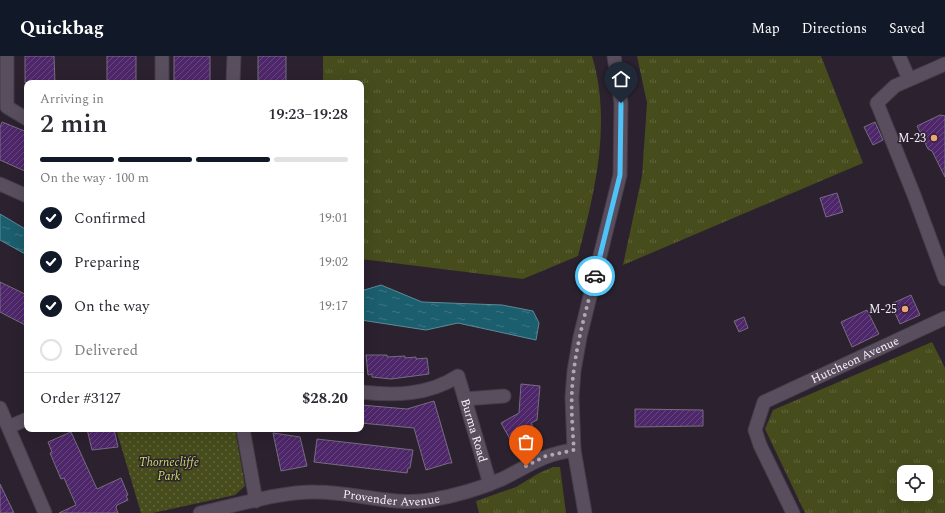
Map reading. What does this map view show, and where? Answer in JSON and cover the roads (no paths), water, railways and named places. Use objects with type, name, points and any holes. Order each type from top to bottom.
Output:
[{"type":"street","points":[[7,56],[7,107],[24,117]]},
{"type":"street","points":[[162,56],[162,80]]},
{"type":"street","points":[[233,80],[234,56]]},
{"type":"street","points":[[585,513],[574,450],[572,397],[576,353],[620,175],[621,103],[614,56]]},
{"type":"street","points":[[899,56],[909,79]]},
{"type":"street","points":[[942,61],[895,86],[877,103],[914,195],[945,280]]},
{"type":"street","points":[[0,184],[24,195]]},
{"type":"street","name":"Hutcheon Avenue","points":[[793,513],[760,445],[755,430],[764,402],[945,318]]},
{"type":"street","name":"Burma Road","points":[[364,392],[390,394],[428,390],[448,382],[458,376],[490,484]]},
{"type":"street","points":[[465,399],[504,396]]},
{"type":"street","points":[[0,408],[45,513]]},
{"type":"street","points":[[9,427],[24,420]]},
{"type":"street","points":[[244,432],[256,501]]},
{"type":"street","name":"Provender Avenue","points":[[200,513],[256,501],[314,492],[416,502],[472,491],[490,484],[546,456],[574,450]]},
{"type":"water","points":[[0,214],[24,228],[24,253],[0,240]]},
{"type":"water","points":[[381,285],[422,302],[502,305],[533,311],[539,323],[536,340],[458,323],[426,330],[364,320],[364,290]]},
{"type":"place","name":"M-23","points":[[934,138]]},
{"type":"place","name":"M-25","points":[[905,309]]},
{"type":"park label","name":"Thornecliffe Park","points":[[169,469]]}]
